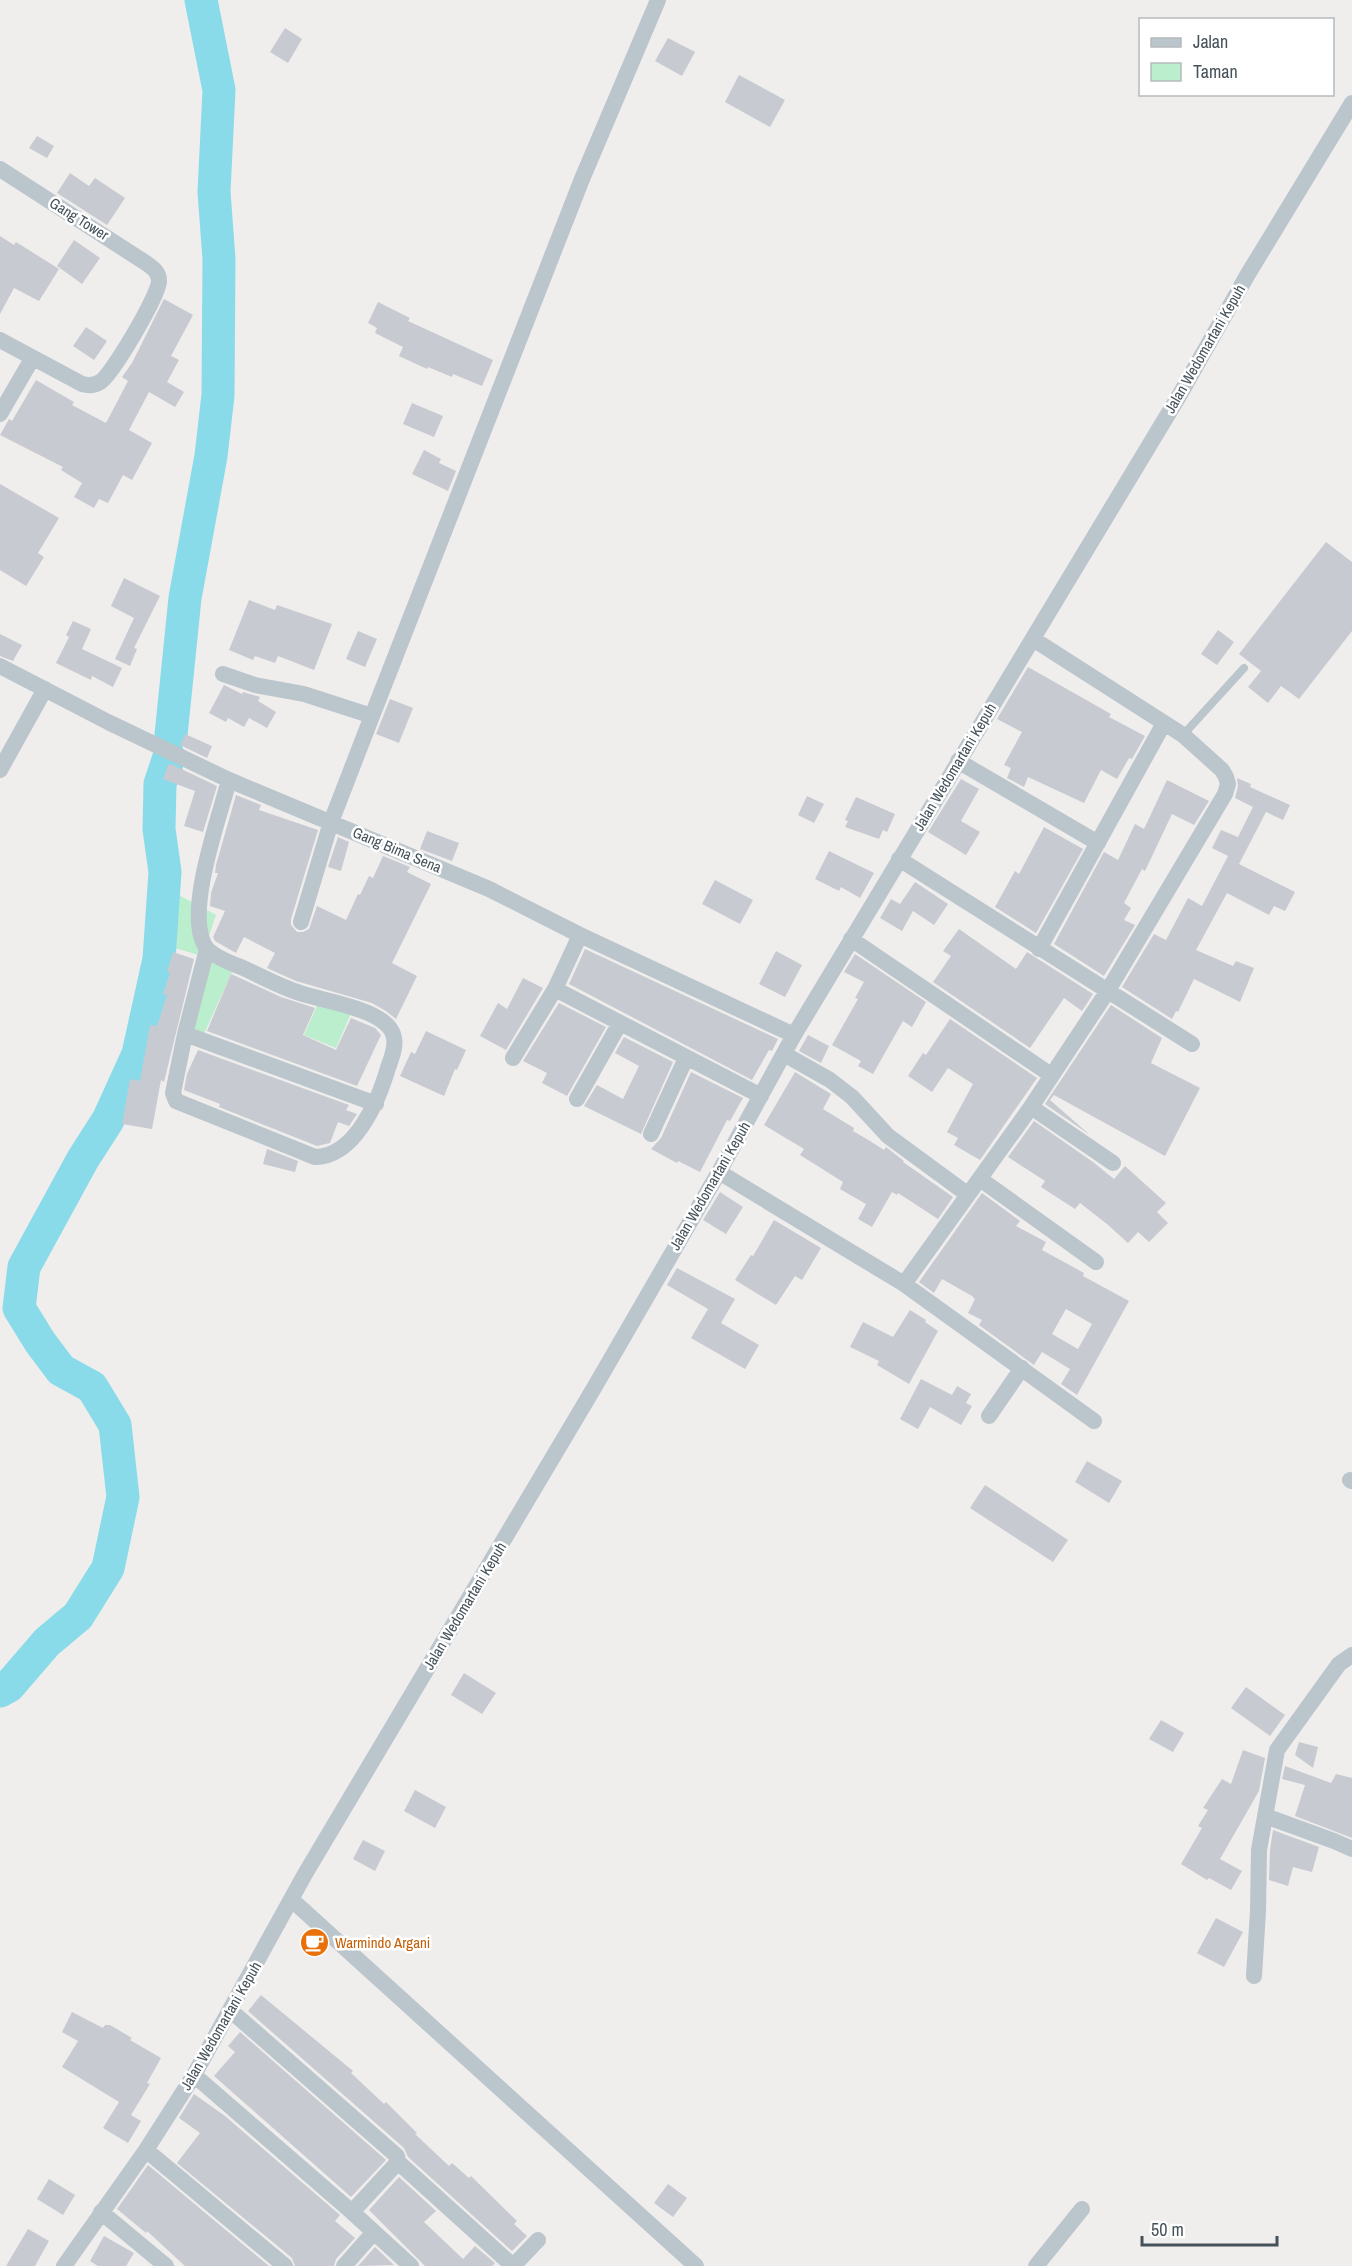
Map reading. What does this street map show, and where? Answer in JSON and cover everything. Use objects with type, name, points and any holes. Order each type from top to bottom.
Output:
[{"type":"street","points":[[302,922],[331,822],[582,178],[658,0]]},
{"type":"street","name":"Jalan Wedomartani Kepuh","points":[[64,2266],[146,2150],[194,2075],[292,1900],[719,1172],[794,1035],[1179,396],[1248,274],[1352,103]]},
{"type":"street","name":"Gang Tower","points":[[0,169],[131,252],[156,272],[159,281],[151,305],[101,381],[91,386],[82,384],[32,359]]},
{"type":"street","points":[[0,340],[32,359],[0,414]]},
{"type":"street","points":[[904,1284],[1031,1107],[1107,992],[1225,794],[1228,784],[1222,770],[1183,735],[1033,639]]},
{"type":"street","name":"Gang Bima Sena","points":[[0,666],[229,780],[489,889],[580,935],[794,1035]]},
{"type":"street","points":[[223,674],[255,685],[304,694],[372,716]]},
{"type":"street","points":[[0,770],[45,689]]},
{"type":"street","points":[[1039,948],[1164,723]]},
{"type":"street","points":[[958,762],[1098,843]]},
{"type":"street","points":[[207,949],[236,965],[299,993],[340,1003],[390,1026],[394,1037],[393,1052],[376,1104],[351,1142],[323,1157],[307,1155],[176,1101],[173,1093],[185,1034],[207,949],[199,928],[201,899],[206,863],[229,780]]},
{"type":"street","points":[[899,859],[1192,1044]]},
{"type":"street","points":[[513,1058],[555,989],[580,935]]},
{"type":"street","points":[[851,939],[1051,1075]]},
{"type":"street","points":[[555,989],[761,1096]]},
{"type":"street","points":[[577,1099],[620,1023]]},
{"type":"street","points":[[185,1034],[376,1104]]},
{"type":"street","points":[[784,1054],[830,1080],[852,1097],[888,1136],[967,1194]]},
{"type":"street","points":[[651,1134],[686,1058]]},
{"type":"street","points":[[1031,1107],[1113,1163]]},
{"type":"street","points":[[719,1172],[904,1284],[1094,1421]]},
{"type":"street","points":[[980,1179],[1096,1262]]},
{"type":"street","points":[[989,1416],[1022,1368]]},
{"type":"street","points":[[1254,1976],[1259,1850],[1277,1750],[1339,1664],[1352,1655]]},
{"type":"street","points":[[1265,1816],[1334,1840],[1352,1850]]},
{"type":"street","points":[[292,1900],[696,2266]]},
{"type":"street","points":[[230,2010],[397,2156],[398,2162],[513,2266],[538,2240]]},
{"type":"street","points":[[194,2075],[411,2266]]},
{"type":"street","points":[[146,2150],[285,2266]]},
{"type":"street","points":[[352,2212],[398,2162]]},
{"type":"street","points":[[1036,2266],[1082,2209]]},
{"type":"street","points":[[101,2212],[166,2266]]},
{"type":"street","points":[[344,2266],[374,2232]]},
{"type":"lane","points":[[1183,735],[1244,668]]},
{"type":"green space","points":[[175,893],[216,915],[202,956],[168,946]]},
{"type":"green space","points":[[206,956],[232,972],[203,1036],[189,1030]]},
{"type":"green space","points":[[320,999],[352,1011],[336,1048],[304,1035]]},
{"type":"building","points":[[285,28],[302,39],[288,63],[270,52]]},
{"type":"building","points":[[668,38],[695,52],[682,76],[655,61]]},
{"type":"building","points":[[739,75],[785,100],[770,127],[725,102]]},
{"type":"building","points":[[37,136],[54,146],[47,158],[29,148]]},
{"type":"building","points":[[70,173],[89,186],[95,178],[125,198],[107,225],[57,193]]},
{"type":"building","points":[[0,236],[14,245],[16,242],[59,269],[39,301],[14,288],[0,314]]},
{"type":"building","points":[[74,240],[100,258],[82,284],[57,266]]},
{"type":"building","points":[[164,299],[193,315],[171,356],[179,360],[167,382],[184,392],[175,407],[149,392],[129,430],[152,443],[132,480],[123,475],[108,503],[99,499],[94,508],[74,497],[82,483],[61,470],[63,467],[0,435],[9,419],[12,421],[36,380],[74,402],[72,405],[106,423],[128,381],[122,377],[132,363]]},
{"type":"building","points":[[378,302],[410,318],[408,321],[493,360],[482,386],[453,374],[452,377],[428,367],[427,369],[399,356],[403,347],[375,333],[377,328],[368,323]]},
{"type":"building","points":[[86,327],[107,341],[94,360],[73,346]]},
{"type":"building","points":[[412,403],[443,416],[434,437],[403,424]]},
{"type":"building","points":[[424,450],[441,459],[439,463],[456,471],[448,491],[412,474]]},
{"type":"building","points":[[0,484],[59,518],[38,553],[44,557],[26,586],[0,570]]},
{"type":"building","points":[[1326,542],[1352,562],[1352,631],[1299,699],[1281,686],[1268,703],[1248,687],[1261,671],[1239,654]]},
{"type":"building","points":[[124,578],[160,596],[134,648],[137,649],[130,666],[115,659],[134,618],[111,606]]},
{"type":"building","points":[[249,600],[275,610],[277,605],[332,624],[314,670],[278,656],[275,663],[255,656],[253,660],[229,650]]},
{"type":"building","points":[[73,621],[91,629],[82,649],[122,668],[113,687],[92,676],[91,680],[56,663],[69,637],[66,635]]},
{"type":"building","points":[[1218,630],[1234,642],[1217,665],[1201,654]]},
{"type":"building","points":[[358,631],[377,639],[365,667],[346,659]]},
{"type":"building","points":[[0,634],[22,645],[13,661],[0,656]]},
{"type":"building","points":[[1028,667],[1111,714],[1109,717],[1145,736],[1117,779],[1101,770],[1084,803],[1028,777],[1024,787],[1007,778],[1011,768],[1004,765],[1022,732],[997,719]]},
{"type":"building","points":[[224,685],[242,694],[243,692],[260,697],[258,701],[276,712],[267,728],[249,718],[244,727],[228,718],[226,722],[209,713]]},
{"type":"building","points":[[390,699],[413,708],[399,743],[376,734]]},
{"type":"building","points":[[185,734],[212,746],[207,758],[180,745]]},
{"type":"building","points":[[171,764],[217,786],[203,832],[184,826],[195,791],[163,779],[168,765]]},
{"type":"building","points":[[1237,778],[1251,784],[1250,787],[1290,805],[1283,820],[1266,812],[1239,864],[1295,892],[1285,911],[1274,906],[1269,915],[1227,893],[1196,950],[1233,966],[1236,961],[1254,968],[1240,1002],[1194,979],[1178,1012],[1176,1011],[1172,1019],[1122,987],[1154,934],[1166,940],[1188,898],[1202,906],[1228,856],[1212,848],[1221,830],[1238,837],[1253,807],[1235,798]]},
{"type":"building","points":[[961,779],[979,789],[961,821],[980,832],[966,855],[928,832]]},
{"type":"building","points":[[1167,780],[1209,801],[1194,825],[1172,814],[1145,871],[1142,869],[1124,903],[1131,908],[1124,920],[1135,925],[1104,976],[1054,944],[1104,852],[1118,860],[1135,824],[1144,829]]},
{"type":"building","points":[[236,795],[261,805],[259,810],[318,830],[291,919],[291,925],[297,932],[309,929],[317,906],[346,920],[358,894],[360,895],[369,876],[373,878],[383,856],[410,867],[407,872],[431,884],[392,963],[417,976],[396,1019],[372,1003],[296,981],[267,968],[275,953],[244,937],[236,953],[215,941],[213,937],[225,911],[210,906],[211,893],[218,873],[215,873],[216,865]]},
{"type":"building","points":[[807,796],[824,804],[814,823],[798,815]]},
{"type":"building","points":[[856,797],[895,814],[887,832],[883,830],[879,839],[845,827],[848,821],[845,820]]},
{"type":"building","points":[[1044,827],[1083,849],[1036,933],[995,907],[1015,871],[1019,874]]},
{"type":"building","points":[[427,831],[459,843],[452,861],[420,849]]},
{"type":"building","points":[[338,837],[349,842],[341,871],[328,867]]},
{"type":"building","points":[[829,851],[874,873],[860,898],[841,887],[839,891],[815,879]]},
{"type":"building","points":[[715,880],[753,900],[740,924],[702,904]]},
{"type":"building","points":[[915,882],[948,904],[934,925],[913,911],[902,931],[880,918],[891,899],[900,904]]},
{"type":"building","points":[[959,929],[1016,969],[1027,952],[1093,994],[1082,1011],[1064,998],[1030,1048],[933,982],[951,956],[943,951]]},
{"type":"building","points":[[585,949],[778,1039],[772,1051],[769,1050],[752,1080],[569,984]]},
{"type":"building","points":[[776,951],[802,965],[785,997],[759,984]]},
{"type":"building","points":[[173,952],[194,959],[164,1082],[161,1080],[152,1129],[122,1124],[130,1079],[140,1081],[150,1025],[157,1026],[167,995],[163,994],[170,973],[167,972]]},
{"type":"building","points":[[855,954],[926,1002],[912,1027],[903,1021],[873,1074],[858,1066],[861,1061],[832,1045],[858,999],[855,998],[864,982],[844,972]]},
{"type":"building","points":[[231,974],[281,997],[315,1008],[303,1035],[336,1050],[351,1018],[375,1028],[381,1035],[357,1086],[207,1031]]},
{"type":"building","points":[[523,978],[543,988],[506,1050],[480,1036],[498,1003],[507,1009]]},
{"type":"building","points":[[559,1003],[606,1027],[567,1096],[542,1083],[547,1073],[523,1061]]},
{"type":"building","points":[[1111,1005],[1162,1038],[1151,1063],[1200,1088],[1165,1156],[1054,1095],[1050,1100],[1090,1135],[1045,1104]]},
{"type":"building","points":[[950,1019],[1037,1078],[980,1160],[954,1145],[958,1138],[947,1132],[973,1084],[948,1068],[932,1092],[908,1076],[923,1053],[926,1055]]},
{"type":"building","points":[[426,1031],[466,1050],[444,1096],[400,1076],[411,1052],[415,1054]]},
{"type":"building","points":[[808,1035],[829,1046],[821,1063],[799,1051]]},
{"type":"building","points":[[624,1037],[673,1062],[641,1134],[584,1106],[597,1085],[623,1099],[639,1066],[615,1053]]},
{"type":"building","points":[[198,1050],[349,1105],[346,1110],[357,1114],[349,1126],[338,1122],[330,1143],[317,1146],[219,1107],[220,1104],[184,1090],[187,1074]]},
{"type":"building","points":[[691,1072],[743,1098],[730,1121],[727,1120],[700,1172],[651,1149],[661,1138]]},
{"type":"building","points":[[795,1072],[831,1094],[823,1109],[884,1150],[886,1147],[903,1162],[953,1197],[938,1219],[898,1193],[897,1195],[892,1192],[872,1227],[858,1219],[866,1204],[840,1189],[843,1182],[800,1155],[804,1149],[764,1125]]},
{"type":"building","points":[[1034,1121],[1114,1179],[1125,1166],[1166,1203],[1157,1212],[1168,1223],[1149,1242],[1138,1232],[1128,1243],[1080,1203],[1075,1209],[1041,1187],[1045,1181],[1008,1157]]},
{"type":"building","points":[[267,1149],[298,1161],[295,1172],[263,1164]]},
{"type":"building","points":[[720,1192],[743,1207],[726,1234],[703,1220]]},
{"type":"building","points":[[982,1193],[1020,1221],[1016,1226],[1046,1242],[1042,1250],[1129,1301],[1077,1395],[1061,1384],[1070,1369],[1042,1352],[1034,1365],[979,1325],[982,1320],[968,1313],[975,1299],[972,1296],[942,1279],[934,1293],[919,1282]],"holes":[[[1066,1309],[1092,1324],[1078,1349],[1052,1334]]]},
{"type":"building","points":[[774,1220],[821,1248],[802,1280],[795,1276],[776,1305],[735,1280],[751,1255],[753,1256]]},
{"type":"building","points":[[677,1268],[735,1299],[721,1323],[759,1345],[745,1369],[691,1338],[708,1309],[667,1285]]},
{"type":"building","points":[[910,1310],[938,1331],[909,1384],[877,1365],[879,1361],[850,1347],[863,1322],[893,1337]]},
{"type":"building","points":[[921,1379],[952,1395],[957,1386],[971,1394],[966,1403],[972,1406],[961,1425],[930,1407],[918,1429],[900,1419]]},
{"type":"building","points":[[1087,1461],[1122,1481],[1109,1503],[1075,1482]]},
{"type":"building","points":[[985,1485],[1068,1540],[1053,1562],[970,1508]]},
{"type":"building","points":[[464,1673],[496,1693],[482,1714],[451,1695]]},
{"type":"building","points":[[1246,1687],[1285,1715],[1270,1736],[1231,1708]]},
{"type":"building","points":[[1161,1720],[1184,1733],[1173,1752],[1149,1739]]},
{"type":"building","points":[[1299,1742],[1318,1747],[1313,1768],[1295,1755]]},
{"type":"building","points":[[1243,1750],[1265,1758],[1259,1791],[1220,1859],[1242,1871],[1231,1890],[1209,1878],[1207,1880],[1181,1864],[1202,1828],[1198,1826],[1208,1810],[1203,1808],[1222,1779],[1231,1784]]},
{"type":"building","points":[[1285,1766],[1331,1783],[1336,1774],[1352,1778],[1352,1838],[1295,1816],[1305,1785],[1282,1779]]},
{"type":"building","points":[[415,1790],[446,1807],[435,1828],[404,1811]]},
{"type":"building","points":[[1273,1830],[1319,1847],[1312,1872],[1293,1867],[1288,1886],[1269,1880]]},
{"type":"building","points":[[363,1840],[385,1851],[375,1871],[353,1859]]},
{"type":"building","points":[[1216,1918],[1243,1932],[1224,1967],[1197,1953]]},
{"type":"building","points":[[261,1995],[353,2071],[351,2073],[384,2104],[386,2102],[449,2166],[452,2163],[469,2178],[471,2176],[517,2221],[514,2224],[527,2236],[512,2251],[408,2157],[404,2148],[248,2011]]},
{"type":"building","points":[[72,2012],[103,2028],[105,2025],[110,2025],[161,2058],[147,2083],[150,2084],[131,2115],[141,2121],[128,2143],[103,2128],[119,2102],[62,2067],[78,2041],[62,2032]]},
{"type":"building","points":[[240,2032],[386,2160],[351,2197],[214,2076],[235,2052],[228,2046]]},
{"type":"building","points":[[194,2094],[225,2116],[340,2215],[335,2221],[355,2238],[336,2259],[334,2266],[295,2266],[292,2258],[177,2163],[200,2133],[179,2118]]},
{"type":"building","points":[[148,2165],[269,2266],[185,2266],[147,2231],[146,2233],[117,2209]]},
{"type":"building","points":[[399,2177],[436,2211],[424,2222],[463,2259],[475,2246],[495,2263],[492,2266],[425,2266],[369,2210]]},
{"type":"building","points":[[49,2179],[75,2195],[63,2215],[37,2199]]},
{"type":"building","points":[[668,2184],[687,2198],[673,2217],[654,2203]]},
{"type":"building","points":[[28,2229],[49,2241],[35,2266],[6,2266]]},
{"type":"building","points":[[104,2236],[134,2253],[126,2266],[98,2266],[90,2261]]},
{"type":"building","points":[[375,2247],[394,2265],[358,2266]]},
{"type":"waterway","points":[[171,735],[185,598],[211,456],[218,395],[219,259],[214,192],[219,90],[201,0]]},
{"type":"waterway","points":[[0,1691],[9,1686],[47,1642],[78,1616],[108,1568],[123,1497],[115,1425],[92,1387],[61,1370],[19,1308],[24,1267],[83,1159],[108,1120],[138,1054],[159,959],[165,872],[159,829],[160,784],[169,757]]},
{"type":"place","name":"Warmindo Argani","points":[[314,1943]]}]
